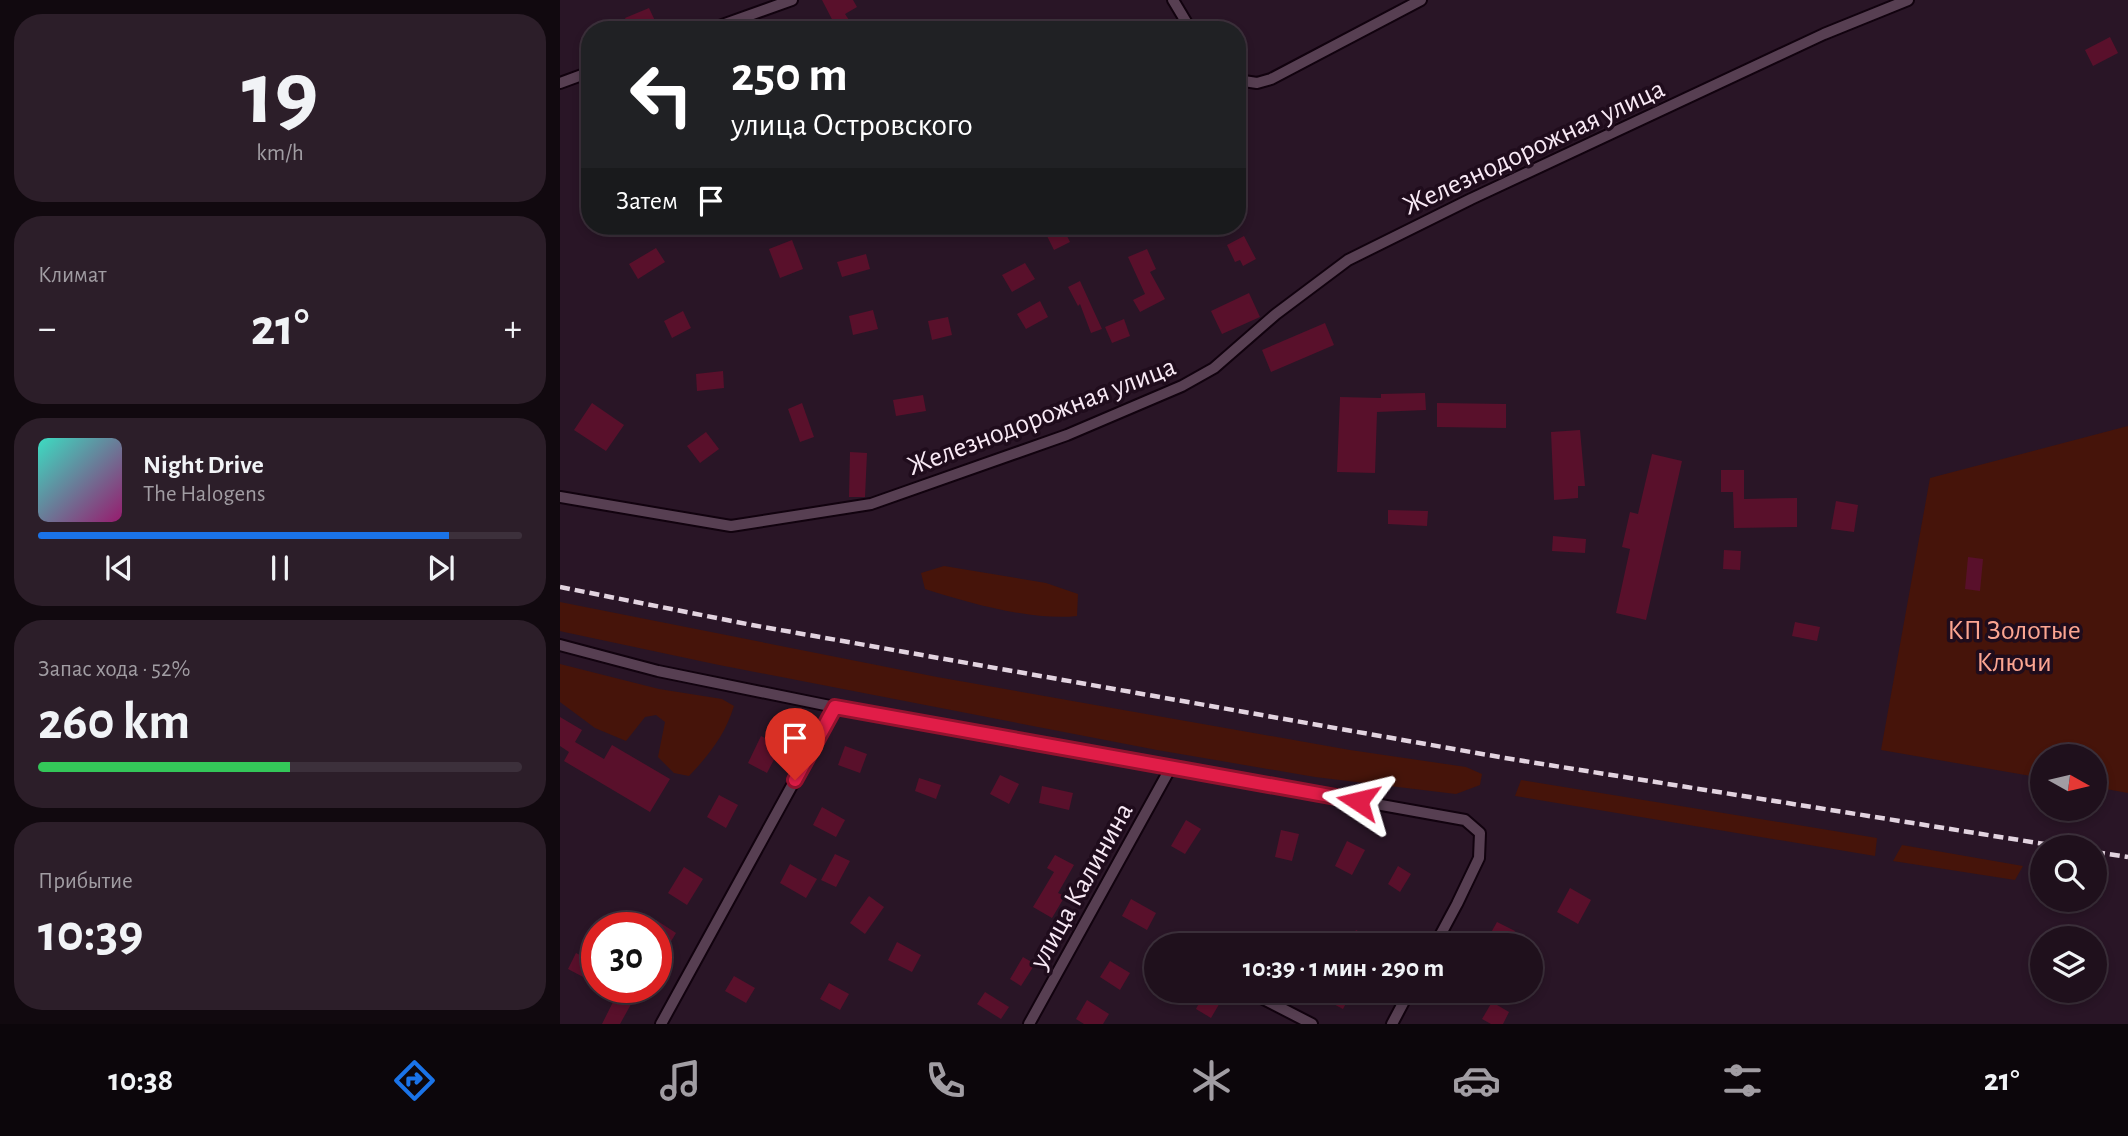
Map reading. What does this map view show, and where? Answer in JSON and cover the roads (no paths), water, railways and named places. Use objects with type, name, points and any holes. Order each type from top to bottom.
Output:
[{"type":"street","points":[[733,21],[792,0]]},
{"type":"street","points":[[1173,0],[1186,21]]},
{"type":"street","points":[[1246,81],[1257,83],[1271,79],[1420,0]]},
{"type":"street","name":"Железнодорожная улица","points":[[560,497],[731,526],[871,504],[1060,437],[1182,386],[1214,368],[1276,314],[1348,260],[1471,199],[1824,34],[1908,0]]},
{"type":"street","points":[[560,83],[581,75]]},
{"type":"street","points":[[560,645],[658,671],[835,707],[1465,820],[1480,833],[1479,858],[1441,933]]},
{"type":"street","points":[[661,1024],[835,707]]},
{"type":"street","name":"улица Калинина","points":[[1028,1024],[1171,767]]},
{"type":"street","points":[[1271,1003],[1312,1024]]},
{"type":"street","points":[[1392,1024],[1403,1003]]},
{"type":"railway","points":[[560,587],[752,625],[1505,758],[2030,842]]},
{"type":"railway","points":[[2107,854],[2128,857]]},
{"type":"park label","name":"КП Золотые Ключи","points":[[2014,645]]}]
